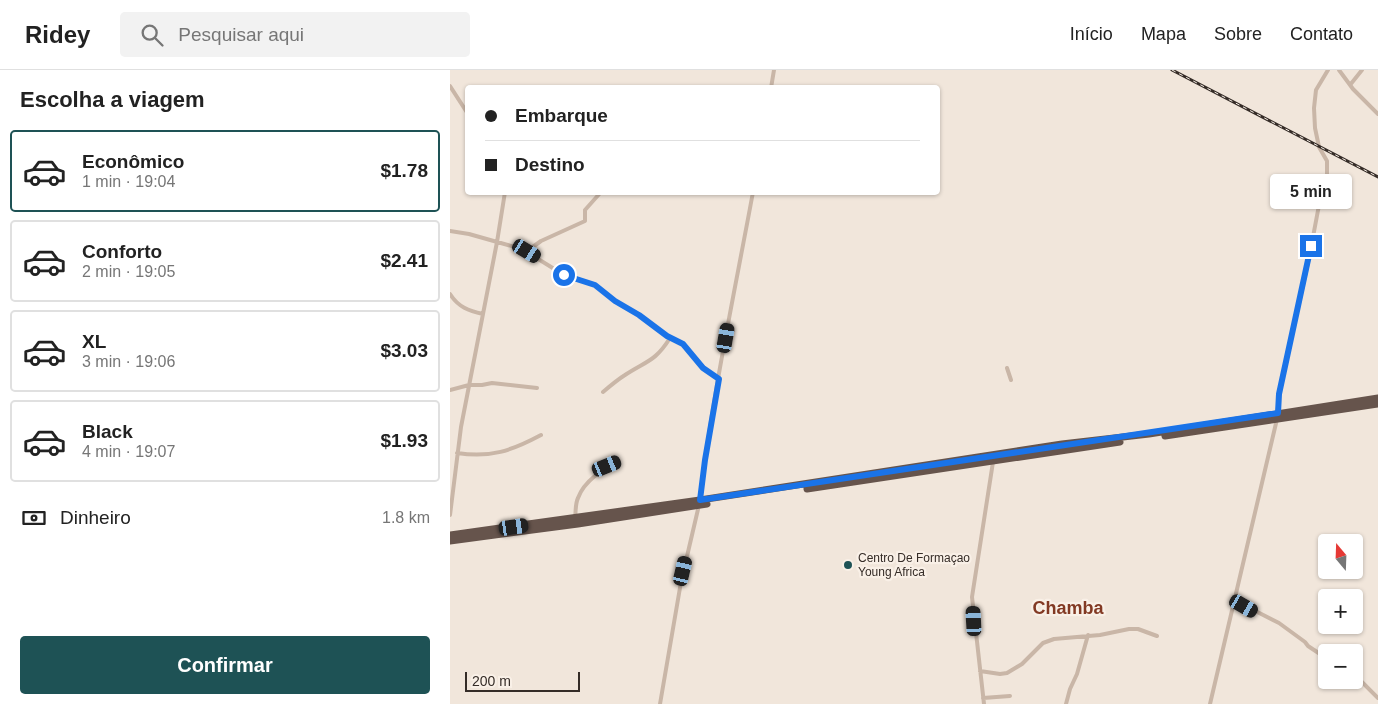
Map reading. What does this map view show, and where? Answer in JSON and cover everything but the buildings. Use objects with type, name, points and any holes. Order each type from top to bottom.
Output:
[{"type":"highway","points":[[450,535],[993,462],[1378,398]]},
{"type":"highway","points":[[450,541],[578,524],[699,503],[1277,416],[1378,404]]},
{"type":"street","points":[[772,85],[774,70]]},
{"type":"street","points":[[1210,704],[1277,416],[1279,394],[1323,184],[1327,176],[1327,161],[1319,147],[1315,128],[1314,108],[1316,90],[1328,70]]},
{"type":"street","points":[[1339,70],[1350,85],[1378,114]]},
{"type":"street","points":[[1350,85],[1362,70]]},
{"type":"street","points":[[450,86],[465,109]]},
{"type":"street","points":[[450,516],[457,453],[505,195]]},
{"type":"street","points":[[527,251],[541,240],[585,221],[585,210],[598,195]]},
{"type":"street","points":[[660,704],[681,582],[699,503],[752,195]]},
{"type":"street","points":[[450,232],[469,234],[527,251],[564,275],[595,285],[615,301],[639,315],[670,338],[683,344],[703,368],[719,379]]},
{"type":"street","points":[[450,294],[456,303],[466,309],[483,314]]},
{"type":"street","points":[[603,392],[626,375],[653,359],[664,348],[670,338]]},
{"type":"street","points":[[1007,368],[1011,380]]},
{"type":"street","points":[[450,390],[469,385],[496,383],[537,388]]},
{"type":"street","points":[[457,453],[473,456],[492,455],[520,446],[541,435]]},
{"type":"street","points":[[576,518],[578,497],[586,485],[605,467],[619,461]]},
{"type":"street","points":[[984,704],[972,597],[993,462]]},
{"type":"street","points":[[1234,600],[1279,623],[1318,653]]},
{"type":"street","points":[[980,671],[1000,674],[1007,673],[1022,664],[1043,643],[1059,638],[1100,635],[1120,630],[1138,629],[1157,636]]},
{"type":"street","points":[[1066,704],[1088,635]]},
{"type":"street","points":[[1363,683],[1378,698]]},
{"type":"street","points":[[983,698],[1010,696]]},
{"type":"railway","points":[[1172,70],[1378,177]]},
{"type":"place","name":"Centro De Formaçao Young Africa","points":[[848,565]]},
{"type":"district","name":"Chamba","points":[[1068,608]]},
{"type":"route","points":[[564,275],[595,285],[622,306],[639,315],[667,336],[683,344],[703,368],[719,379],[700,500],[840,480],[1062,444],[1149,434],[1278,413],[1279,394],[1311,246]]}]
